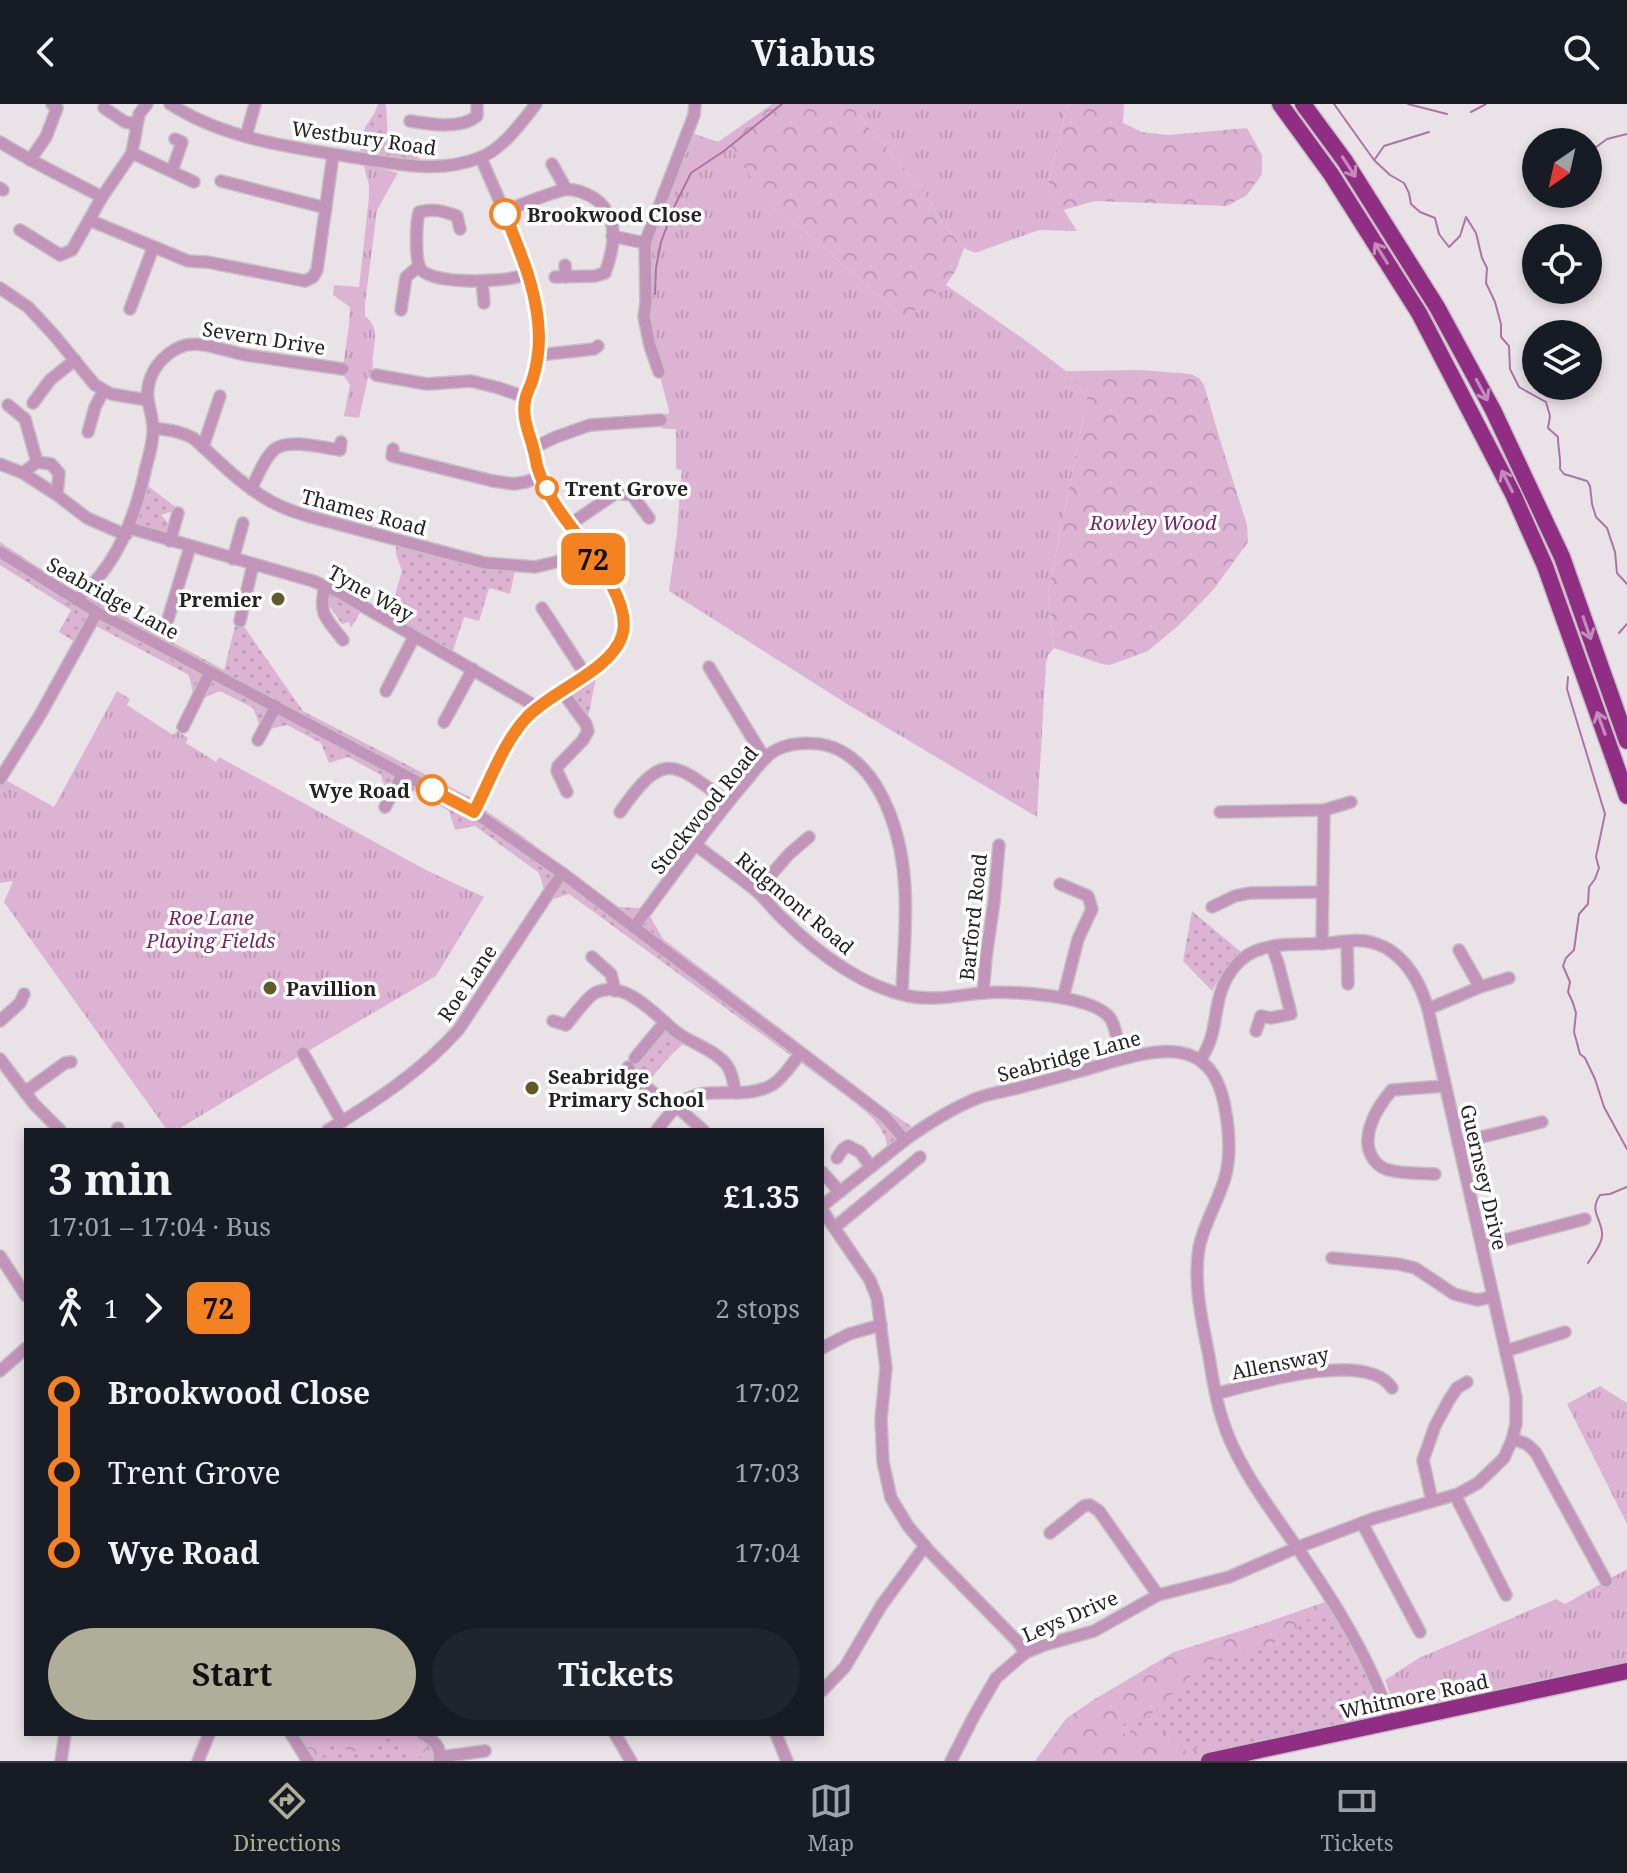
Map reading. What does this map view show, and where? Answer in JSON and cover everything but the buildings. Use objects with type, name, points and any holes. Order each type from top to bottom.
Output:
[{"type":"highway","points":[[1280,104],[1331,174],[1419,313],[1506,480],[1545,566],[1627,796]]},
{"type":"highway","points":[[1303,104],[1345,161],[1437,307],[1493,410],[1562,557],[1627,741]]},
{"type":"highway","name":"Whitmore Road","points":[[1209,1761],[1627,1671]]},
{"type":"street","points":[[20,230],[60,255],[72,250],[132,153],[139,114],[147,104]]},
{"type":"street","name":"Westbury Road","points":[[170,104],[206,124],[246,136],[333,155],[428,168],[481,158],[514,131],[536,104]]},
{"type":"street","points":[[246,136],[255,104]]},
{"type":"street","points":[[659,372],[644,317],[645,243],[694,115],[695,104]]},
{"type":"street","points":[[30,160],[46,137],[56,105]]},
{"type":"street","points":[[104,108],[125,122],[136,124]]},
{"type":"street","points":[[410,121],[442,125],[470,122],[478,116]]},
{"type":"street","points":[[172,171],[181,138]]},
{"type":"street","points":[[0,142],[102,197]]},
{"type":"street","points":[[132,153],[194,182]]},
{"type":"street","points":[[89,220],[188,261],[305,281],[313,277],[317,270],[333,155]]},
{"type":"street","points":[[474,812],[513,734],[537,707],[609,658],[617,649],[625,626],[621,603],[554,503],[541,476],[524,412],[525,397],[538,355],[534,292],[481,158]]},
{"type":"street","points":[[552,164],[566,189]]},
{"type":"street","points":[[226,185],[326,208]]},
{"type":"street","points":[[504,211],[566,189],[587,194],[602,204],[612,218],[611,257],[605,273],[595,276],[562,273]]},
{"type":"street","points":[[460,229],[457,216],[445,211],[431,209],[419,212],[416,223],[419,266],[425,273],[433,277],[482,281],[518,277],[528,272]]},
{"type":"street","points":[[612,236],[645,243]]},
{"type":"street","points":[[130,309],[153,248]]},
{"type":"street","points":[[401,310],[406,277],[419,266]]},
{"type":"street","points":[[482,281],[484,303]]},
{"type":"street","points":[[0,288],[28,307],[95,385],[111,394],[147,400],[154,428],[142,484],[118,552],[76,600]]},
{"type":"street","name":"Severn Drive","points":[[147,400],[148,384],[155,368],[165,357],[185,345],[196,344],[335,371]]},
{"type":"street","points":[[538,355],[598,346]]},
{"type":"street","points":[[33,403],[50,380],[75,360]]},
{"type":"street","points":[[381,380],[427,384],[471,381],[525,397]]},
{"type":"street","points":[[88,432],[104,390]]},
{"type":"street","points":[[203,447],[220,396]]},
{"type":"street","points":[[8,405],[25,419],[37,462]]},
{"type":"street","points":[[533,448],[590,425],[661,420]]},
{"type":"street","name":"Thames Road","points":[[154,428],[184,433],[266,499],[311,517],[485,563],[535,567],[587,549]]},
{"type":"street","points":[[251,489],[276,449],[294,443],[337,449]]},
{"type":"street","points":[[393,449],[392,456],[493,481],[514,484],[541,476]]},
{"type":"street","points":[[23,473],[37,462],[51,464],[59,473],[57,495]]},
{"type":"street","name":"Tyne Way","points":[[0,464],[23,473],[87,518],[325,586],[537,707]]},
{"type":"street","points":[[569,525],[616,493],[624,492],[632,495],[649,518]]},
{"type":"street","points":[[170,541],[173,516]]},
{"type":"street","points":[[233,559],[243,523]]},
{"type":"street","points":[[168,619],[190,547]]},
{"type":"street","name":"Seabridge Lane","points":[[0,552],[97,612],[210,672],[234,678],[276,706],[474,812],[562,873],[884,1116],[905,1140],[974,1099],[1121,1059],[1170,1050],[1200,1060]]},
{"type":"street","points":[[240,621],[253,564]]},
{"type":"street","points":[[325,586],[321,608],[343,640]]},
{"type":"street","points":[[0,779],[40,715],[97,612]]},
{"type":"street","points":[[544,616],[585,674]]},
{"type":"street","points":[[386,691],[414,637]]},
{"type":"street","points":[[709,667],[765,759]]},
{"type":"street","points":[[444,722],[473,669]]},
{"type":"street","points":[[183,727],[210,672]]},
{"type":"street","points":[[561,690],[588,731],[558,766],[557,771],[567,792]]},
{"type":"street","points":[[258,740],[276,706]]},
{"type":"street","name":"Stockwood Road","points":[[634,927],[728,802],[765,759],[775,750],[804,743],[829,745],[862,767],[885,803],[901,855],[905,890],[902,994]]},
{"type":"street","points":[[620,812],[652,773],[665,768],[682,769],[728,802]]},
{"type":"street","points":[[385,807],[403,774]]},
{"type":"street","points":[[1220,812],[1324,810],[1351,802]]},
{"type":"street","points":[[1322,944],[1324,810]]},
{"type":"street","points":[[757,891],[789,854],[809,837]]},
{"type":"street","name":"Ridgmont Road","points":[[696,845],[757,891],[780,917],[835,963],[861,979],[902,994],[945,999],[983,993],[1026,993],[1063,998],[1099,1008],[1111,1020],[1121,1059]]},
{"type":"street","name":"Barford Road","points":[[983,993],[999,845]]},
{"type":"street","name":"Roe Lane","points":[[332,1128],[395,1088],[444,1046],[459,1029],[562,873]]},
{"type":"street","points":[[1060,884],[1088,896],[1092,909],[1078,939],[1063,998]]},
{"type":"street","points":[[1212,907],[1250,893],[1323,892]]},
{"type":"street","name":"Guernsey Drive","points":[[1200,1060],[1209,1048],[1222,984],[1243,957],[1264,948],[1365,941],[1387,948],[1406,965],[1421,988],[1428,1009],[1516,1397],[1516,1424],[1512,1440],[1504,1458],[1478,1483],[1455,1495],[1362,1523],[1296,1548]]},
{"type":"street","points":[[1347,942],[1348,984]]},
{"type":"street","points":[[1256,1031],[1261,1016],[1271,1018],[1291,1014],[1272,947]]},
{"type":"street","points":[[1459,950],[1480,987]]},
{"type":"street","points":[[592,957],[611,974],[615,991]]},
{"type":"street","points":[[1428,1009],[1509,978]]},
{"type":"street","points":[[553,1021],[566,1025],[594,993],[615,991],[631,996],[647,1005],[681,1035],[725,1063],[734,1079],[735,1093]]},
{"type":"street","points":[[0,1021],[20,1003],[24,994]]},
{"type":"street","points":[[665,1022],[632,1062],[633,1076],[700,1128]]},
{"type":"street","points":[[303,1053],[342,1122]]},
{"type":"street","points":[[659,1128],[687,1099],[698,1095],[749,1093],[774,1084],[801,1053]]},
{"type":"street","points":[[0,1059],[58,1128]]},
{"type":"street","points":[[1200,1060],[1222,1087],[1229,1150],[1226,1173],[1199,1248],[1198,1268],[1200,1309],[1222,1418],[1259,1495],[1347,1625],[1391,1722]]},
{"type":"street","points":[[25,1092],[65,1063],[71,1062]]},
{"type":"street","points":[[1435,1174],[1387,1170],[1376,1163],[1368,1151],[1369,1132],[1376,1111],[1392,1090],[1445,1086]]},
{"type":"street","points":[[1458,1143],[1542,1122]]},
{"type":"street","points":[[824,1206],[905,1140]]},
{"type":"street","points":[[837,1158],[848,1146],[860,1152],[871,1167]]},
{"type":"street","points":[[835,1227],[920,1157]]},
{"type":"street","points":[[824,1174],[840,1192]]},
{"type":"street","points":[[824,1211],[870,1280],[877,1298],[886,1368],[881,1419],[883,1462],[891,1498],[925,1546],[1025,1653]]},
{"type":"street","points":[[1482,1246],[1585,1219]]},
{"type":"street","points":[[0,1256],[24,1293]]},
{"type":"street","points":[[1332,1258],[1415,1268],[1454,1294],[1477,1300],[1493,1297]]},
{"type":"street","points":[[824,1347],[849,1334],[881,1325]]},
{"type":"street","points":[[1506,1351],[1565,1332]]},
{"type":"street","points":[[0,1371],[24,1350]]},
{"type":"street","name":"Allensway","points":[[1216,1394],[1282,1377],[1356,1369],[1372,1373],[1389,1382],[1392,1388]]},
{"type":"street","points":[[1432,1501],[1423,1460],[1435,1426],[1449,1400],[1457,1388],[1467,1382]]},
{"type":"street","points":[[1512,1440],[1522,1441],[1536,1453],[1606,1581]]},
{"type":"street","points":[[1455,1495],[1506,1595]]},
{"type":"street","points":[[1050,1533],[1084,1506],[1090,1505],[1099,1511],[1158,1595]]},
{"type":"street","points":[[1362,1523],[1420,1632]]},
{"type":"street","points":[[824,1689],[845,1667],[881,1606],[925,1546]]},
{"type":"street","name":"Leys Drive","points":[[951,1761],[996,1678],[1025,1653],[1094,1631],[1158,1595],[1229,1577],[1296,1548]]},
{"type":"street","points":[[61,1761],[65,1736]]},
{"type":"street","points":[[198,1761],[208,1736]]},
{"type":"street","points":[[292,1736],[308,1761]]},
{"type":"street","points":[[426,1736],[436,1745],[439,1759],[485,1751]]},
{"type":"street","points":[[616,1736],[631,1761]]},
{"type":"street","points":[[777,1736],[787,1761]]},
{"type":"green space","points":[[378,104],[386,104],[388,143],[418,151],[419,162],[360,151],[365,127]]},
{"type":"green space","points":[[772,104],[849,104],[911,176],[943,224],[964,248],[956,270],[946,285],[905,319],[891,317],[897,311],[800,227],[771,207],[690,403],[677,533],[682,470],[676,469],[677,429],[661,428],[660,415],[670,413],[659,372],[691,133],[718,142]]},
{"type":"green space","points":[[849,104],[1070,104],[1066,109],[1048,185],[1077,231],[1039,230],[975,253],[964,248],[943,224],[911,176]]},
{"type":"green space","points":[[1070,104],[1124,104],[1123,123],[1142,132],[1168,135],[1247,128],[1262,155],[1262,174],[1247,195],[1227,206],[1095,201],[1063,210],[1048,185],[1066,109]]},
{"type":"green space","points":[[688,132],[718,142],[725,139],[771,207],[800,227],[905,318],[946,285],[1066,371],[1087,398],[1048,593],[1054,648],[1046,663],[1037,817],[847,704],[669,591],[682,470],[676,469],[676,429],[661,428],[660,415],[670,414],[650,346],[645,243]]},
{"type":"green space","points":[[369,165],[398,173],[377,210],[365,304],[365,316],[375,334],[373,376],[368,378],[359,418],[344,416],[350,385],[342,373],[350,307],[333,295],[334,285],[359,287],[369,197],[364,167]]},
{"type":"green space","name":"Rowley Wood","points":[[1142,370],[1191,374],[1204,385],[1247,525],[1248,542],[1214,589],[1179,625],[1148,651],[1110,665],[1054,648],[1048,593],[1087,398],[1066,371]]},
{"type":"green space","points":[[148,486],[177,508],[161,515],[170,525],[158,534],[136,524],[138,509]]},
{"type":"green space","points":[[396,539],[516,566],[510,594],[489,588],[479,621],[464,617],[451,656],[388,620],[402,571],[396,555]]},
{"type":"green space","points":[[0,542],[82,596],[224,670],[235,626],[240,621],[303,711],[479,802],[482,808],[615,907],[647,911],[663,939],[918,1131],[890,1152],[885,1137],[870,1115],[569,894],[554,899],[544,889],[539,873],[475,826],[455,830],[449,811],[414,791],[394,799],[388,798],[381,775],[348,757],[329,763],[321,743],[287,725],[262,731],[253,708],[220,691],[199,700],[194,698],[189,675],[98,627],[87,627],[78,644],[59,632],[71,610],[0,565]]},
{"type":"green space","points":[[325,586],[364,606],[351,628],[349,622],[342,624],[330,607],[321,608]]},
{"type":"green space","points":[[598,667],[588,718],[570,702],[571,689]]},
{"type":"green space","name":"Roe Lane Playing Fields","points":[[117,691],[130,699],[127,705],[173,735],[177,731],[188,738],[186,743],[216,762],[219,757],[426,870],[484,897],[436,976],[180,1128],[166,1128],[4,902],[13,881],[0,883],[0,779],[54,807]]},
{"type":"green space","points":[[1192,911],[1241,952],[1222,973],[1212,991],[1183,961]]},
{"type":"green space","points":[[665,1022],[689,1039],[650,1079],[628,1067]]},
{"type":"green space","points":[[1600,1386],[1627,1403],[1627,1524],[1567,1404]]},
{"type":"green space","points":[[1627,1569],[1627,1662],[1417,1706],[1401,1708],[1391,1697],[1385,1680],[1419,1658],[1556,1599],[1565,1604]]},
{"type":"green space","points":[[1331,1600],[1391,1722],[1209,1761],[1035,1761],[1066,1719],[1095,1699],[1274,1620]]},
{"type":"green space","points":[[1331,1600],[1336,1608],[1326,1616],[1305,1620],[1293,1632],[1262,1650],[1206,1661],[1148,1717],[1124,1724],[1120,1730],[1125,1734],[1158,1730],[1184,1751],[1213,1745],[1223,1753],[1189,1761],[1035,1761],[1066,1719],[1174,1652]]},
{"type":"green space","points":[[292,1736],[426,1736],[430,1738],[438,1761],[308,1761]]},
{"type":"green space","points":[[298,1736],[411,1736],[427,1748],[421,1757],[411,1756],[399,1742],[386,1738],[374,1749],[349,1752],[337,1741],[330,1747],[329,1753],[318,1758],[310,1757]]},
{"type":"waterway","points":[[655,294],[661,242],[691,173],[724,151],[782,104]]},
{"type":"waterway","points":[[1334,104],[1374,160],[1404,183],[1411,204],[1435,218],[1439,234],[1449,247],[1460,236],[1466,217],[1476,233],[1487,268],[1486,283],[1501,324],[1501,337],[1509,346],[1510,369],[1519,387],[1546,402],[1550,416],[1548,428],[1558,437],[1560,469],[1564,474],[1587,481],[1590,486],[1596,517],[1607,528],[1615,552],[1617,573],[1627,584]]},
{"type":"waterway","points":[[1408,104],[1447,114]]},
{"type":"waterway","points":[[1471,112],[1486,104]]},
{"type":"waterway","points":[[1375,159],[1384,146],[1429,132]]},
{"type":"waterway","points":[[1602,143],[1627,134]]},
{"type":"waterway","points":[[1619,633],[1627,624]]},
{"type":"waterway","points":[[1568,677],[1567,689],[1605,814],[1596,857],[1599,868],[1589,887],[1588,904],[1579,914],[1574,950],[1563,966],[1570,982],[1568,992],[1576,1013],[1574,1032],[1580,1054],[1585,1058],[1604,1107],[1627,1149]]},
{"type":"waterway","points":[[1588,1263],[1602,1237],[1596,1210],[1600,1195],[1627,1187]]},
{"type":"bus line","name":"72","points":[[432,790],[474,812],[513,734],[525,719],[549,698],[609,658],[617,649],[625,626],[621,603],[615,592],[554,503],[537,465],[524,412],[525,397],[538,355],[537,314],[531,280],[505,214]]},
{"type":"place","name":"Brookwood Close","points":[[505,214]]},
{"type":"place","name":"Trent Grove","points":[[547,488]]},
{"type":"place","name":"Premier","points":[[278,599]]},
{"type":"place","name":"Wye Road","points":[[432,790]]},
{"type":"place","name":"Pavillion","points":[[270,988]]},
{"type":"place","name":"Seabridge Primary School","points":[[532,1088]]}]
